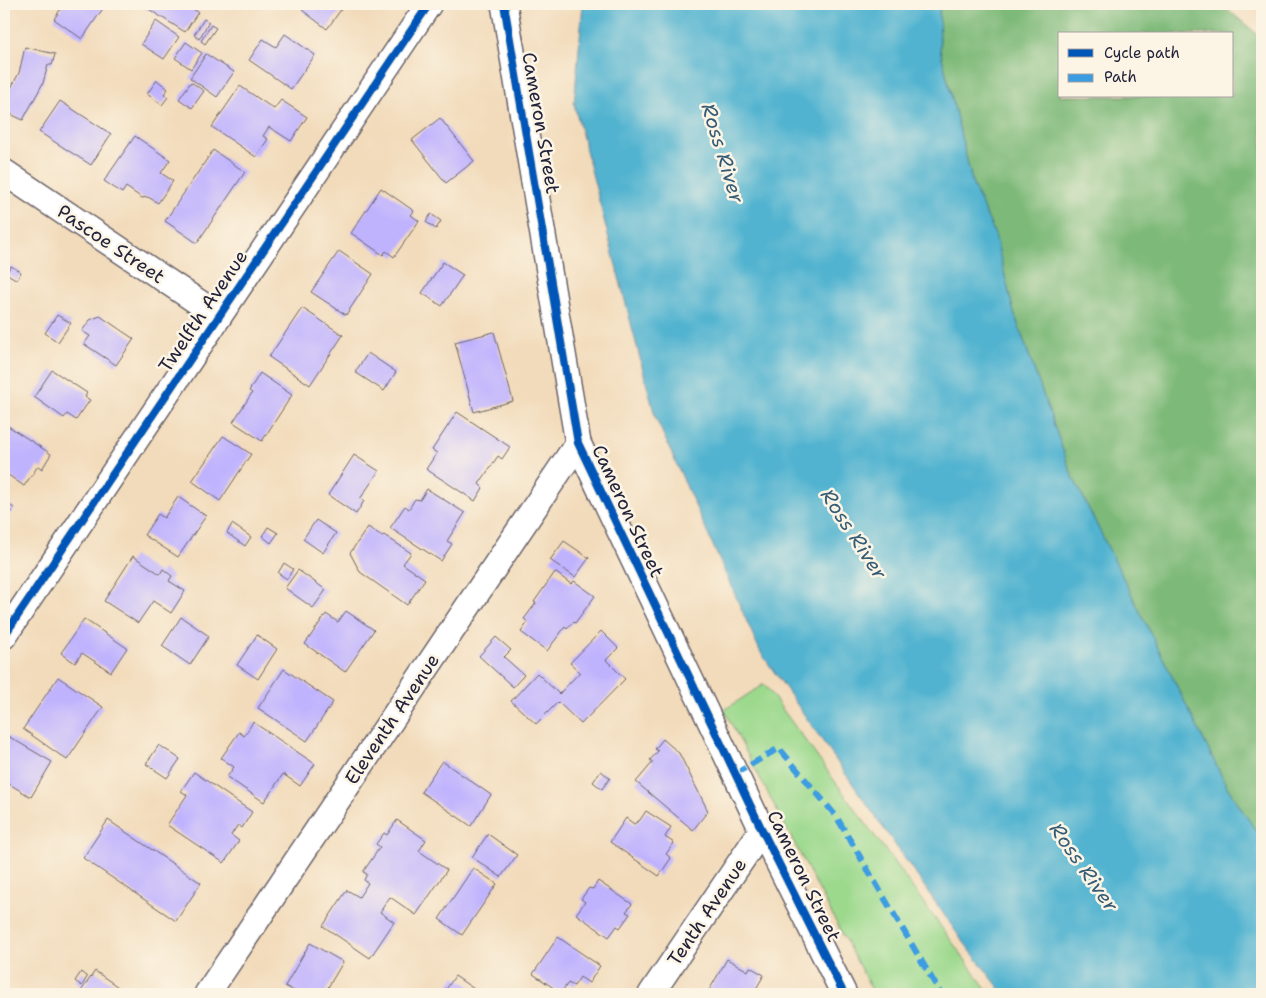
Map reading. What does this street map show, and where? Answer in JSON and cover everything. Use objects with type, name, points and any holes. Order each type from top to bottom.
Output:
[{"type":"street","name":"Twelfth Avenue","points":[[4,636],[429,4]]},
{"type":"street","name":"Cameron Street","points":[[504,4],[578,443],[762,830],[844,994]]},
{"type":"street","name":"Pascoe Street","points":[[4,172],[219,316]]},
{"type":"street","name":"Eleventh Avenue","points":[[207,994],[578,443]]},
{"type":"street","name":"Tenth Avenue","points":[[651,994],[762,830]]},
{"type":"green space","points":[[939,4],[1221,4],[1262,38],[1262,840],[1227,787],[1071,473],[1014,313],[995,235],[973,185],[940,49]]},
{"type":"green space","points":[[764,684],[990,994],[874,994],[724,710]]},
{"type":"water","name":"Ross River","points":[[583,4],[939,4],[940,49],[973,185],[995,235],[1014,313],[1071,473],[1227,787],[1262,840],[1262,994],[1004,994],[959,936],[761,653],[655,416],[574,104]]},
{"type":"building","points":[[64,4],[106,4],[82,39],[54,19]]},
{"type":"building","points":[[150,4],[185,4],[198,12],[185,32],[147,8]]},
{"type":"building","points":[[306,4],[345,4],[327,29],[302,10]]},
{"type":"building","points":[[204,19],[209,22],[199,39],[194,35]]},
{"type":"building","points":[[156,21],[179,37],[164,59],[141,44]]},
{"type":"building","points":[[211,25],[216,28],[205,44],[201,41]]},
{"type":"building","points":[[285,34],[315,55],[291,89],[249,60],[263,39],[276,47]]},
{"type":"building","points":[[186,42],[202,53],[191,69],[175,58]]},
{"type":"building","points":[[25,47],[55,54],[52,65],[48,65],[43,83],[23,120],[4,111],[4,101],[19,73]]},
{"type":"building","points":[[206,54],[234,72],[217,97],[190,78]]},
{"type":"building","points":[[157,80],[168,89],[164,94],[168,97],[162,105],[147,94]]},
{"type":"building","points":[[191,82],[204,91],[192,108],[179,99]]},
{"type":"building","points":[[240,86],[274,109],[281,100],[307,117],[291,141],[269,127],[263,136],[268,139],[256,157],[212,127]]},
{"type":"building","points":[[60,101],[111,134],[91,165],[39,132]]},
{"type":"building","points":[[440,118],[474,161],[446,183],[412,140]]},
{"type":"building","points":[[135,136],[170,160],[161,173],[173,181],[158,203],[148,197],[142,198],[126,187],[122,193],[104,181]]},
{"type":"building","points":[[213,150],[245,172],[197,243],[165,221]]},
{"type":"building","points":[[381,188],[414,211],[411,215],[419,221],[394,257],[386,251],[383,255],[351,233]]},
{"type":"building","points":[[431,214],[441,221],[436,229],[426,222]]},
{"type":"building","points":[[339,251],[373,274],[346,315],[311,292]]},
{"type":"building","points":[[443,262],[463,275],[442,306],[422,293]]},
{"type":"building","points":[[11,266],[21,272],[17,280],[6,273]]},
{"type":"building","points":[[302,308],[343,335],[310,385],[269,357]]},
{"type":"building","points":[[57,315],[71,323],[58,342],[45,333]]},
{"type":"building","points":[[100,316],[134,339],[116,365],[84,344],[90,336],[82,331],[90,320]]},
{"type":"building","points":[[494,332],[513,401],[474,412],[455,342]]},
{"type":"building","points":[[368,353],[396,372],[384,391],[355,372]]},
{"type":"building","points":[[52,370],[87,393],[85,397],[90,400],[76,420],[67,414],[64,418],[34,397]]},
{"type":"building","points":[[260,373],[292,395],[262,441],[233,422],[252,393],[249,391]]},
{"type":"building","points":[[457,412],[510,447],[502,459],[498,456],[479,484],[483,488],[475,501],[426,469],[437,453],[432,450]]},
{"type":"building","points":[[5,424],[51,454],[42,469],[38,466],[24,486],[4,472]]},
{"type":"building","points":[[223,436],[251,454],[220,501],[192,481]]},
{"type":"building","points":[[354,455],[379,471],[360,499],[364,501],[356,514],[328,495]]},
{"type":"building","points":[[427,489],[465,513],[447,541],[452,544],[441,561],[390,528],[405,506],[409,509],[415,499],[420,500]]},
{"type":"building","points":[[178,497],[206,516],[178,557],[144,535],[158,514],[164,518]]},
{"type":"building","points":[[4,501],[14,508],[4,523]]},
{"type":"building","points":[[316,520],[336,533],[323,553],[303,539]]},
{"type":"building","points":[[232,524],[251,537],[245,546],[227,533]]},
{"type":"building","points":[[268,527],[278,533],[271,543],[262,536]]},
{"type":"building","points":[[368,527],[411,553],[403,564],[425,579],[407,605],[360,572],[350,553]]},
{"type":"building","points":[[564,541],[589,558],[575,577],[550,560]]},
{"type":"building","points":[[133,556],[160,574],[163,569],[172,576],[169,581],[185,591],[171,613],[153,601],[138,623],[104,601]]},
{"type":"building","points":[[284,563],[293,569],[287,579],[278,573]]},
{"type":"building","points":[[298,570],[326,590],[313,608],[285,588]]},
{"type":"building","points":[[555,572],[571,584],[574,581],[595,596],[575,623],[573,622],[567,629],[565,627],[547,651],[521,632],[528,622],[524,619]]},
{"type":"building","points":[[346,611],[374,630],[345,672],[305,644],[326,614],[338,622]]},
{"type":"building","points":[[181,617],[209,636],[190,665],[162,646]]},
{"type":"building","points":[[84,619],[127,648],[111,672],[82,653],[75,663],[61,653]]},
{"type":"building","points":[[601,631],[618,648],[606,660],[625,679],[581,724],[558,702],[536,724],[511,701],[537,673],[559,694],[580,672],[570,663]]},
{"type":"building","points":[[257,635],[277,649],[258,679],[237,665]]},
{"type":"building","points":[[496,637],[511,650],[504,657],[524,675],[513,687],[479,656]]},
{"type":"building","points":[[284,669],[333,702],[307,741],[258,708]]},
{"type":"building","points":[[58,677],[103,707],[67,760],[23,729]]},
{"type":"building","points":[[253,722],[315,764],[300,786],[283,774],[264,802],[227,777],[234,767],[221,758],[239,732],[244,736]]},
{"type":"building","points":[[6,735],[52,762],[31,797],[4,781],[4,739]]},
{"type":"building","points":[[663,739],[679,753],[708,811],[693,830],[636,782],[653,762],[650,760],[658,751],[655,749]]},
{"type":"building","points":[[159,745],[180,759],[167,778],[146,764]]},
{"type":"building","points":[[442,761],[491,795],[471,826],[421,792]]},
{"type":"building","points":[[601,771],[610,778],[602,789],[593,782]]},
{"type":"building","points":[[194,772],[252,812],[242,828],[238,825],[231,835],[239,841],[224,863],[167,825],[187,795],[181,791]]},
{"type":"building","points":[[646,811],[671,827],[665,837],[674,843],[666,854],[671,858],[659,876],[610,842],[626,818],[634,824],[640,820]]},
{"type":"building","points":[[108,820],[201,883],[176,921],[83,858]]},
{"type":"building","points":[[397,820],[426,840],[419,851],[447,870],[416,915],[390,897],[380,912],[394,922],[370,958],[323,926],[347,890],[359,897],[368,883],[364,880],[367,874],[363,872],[380,847],[376,844],[384,833],[387,835]]},
{"type":"building","points":[[488,834],[517,855],[501,877],[472,857]]},
{"type":"building","points":[[473,868],[497,884],[462,935],[439,919]]},
{"type":"building","points":[[598,881],[632,904],[626,912],[630,914],[620,928],[617,926],[609,937],[576,914],[585,902],[581,899],[589,888],[593,889]]},
{"type":"building","points":[[558,937],[600,966],[589,983],[580,977],[574,986],[568,983],[561,993],[533,974]]},
{"type":"building","points":[[310,943],[343,962],[324,994],[300,994],[285,986]]},
{"type":"building","points":[[727,959],[748,971],[750,967],[764,975],[753,994],[707,994]]},
{"type":"building","points":[[95,971],[121,989],[118,994],[79,994]]},
{"type":"building","points":[[81,972],[87,977],[82,986],[75,981]]},
{"type":"building","points":[[455,976],[477,991],[475,994],[443,994]]},
{"type":"marked path","points":[[735,774],[779,748],[836,816],[941,994]]},
{"type":"cycle path","points":[[4,636],[429,4]]},
{"type":"cycle path","points":[[504,4],[578,443],[762,830],[844,994]]}]
